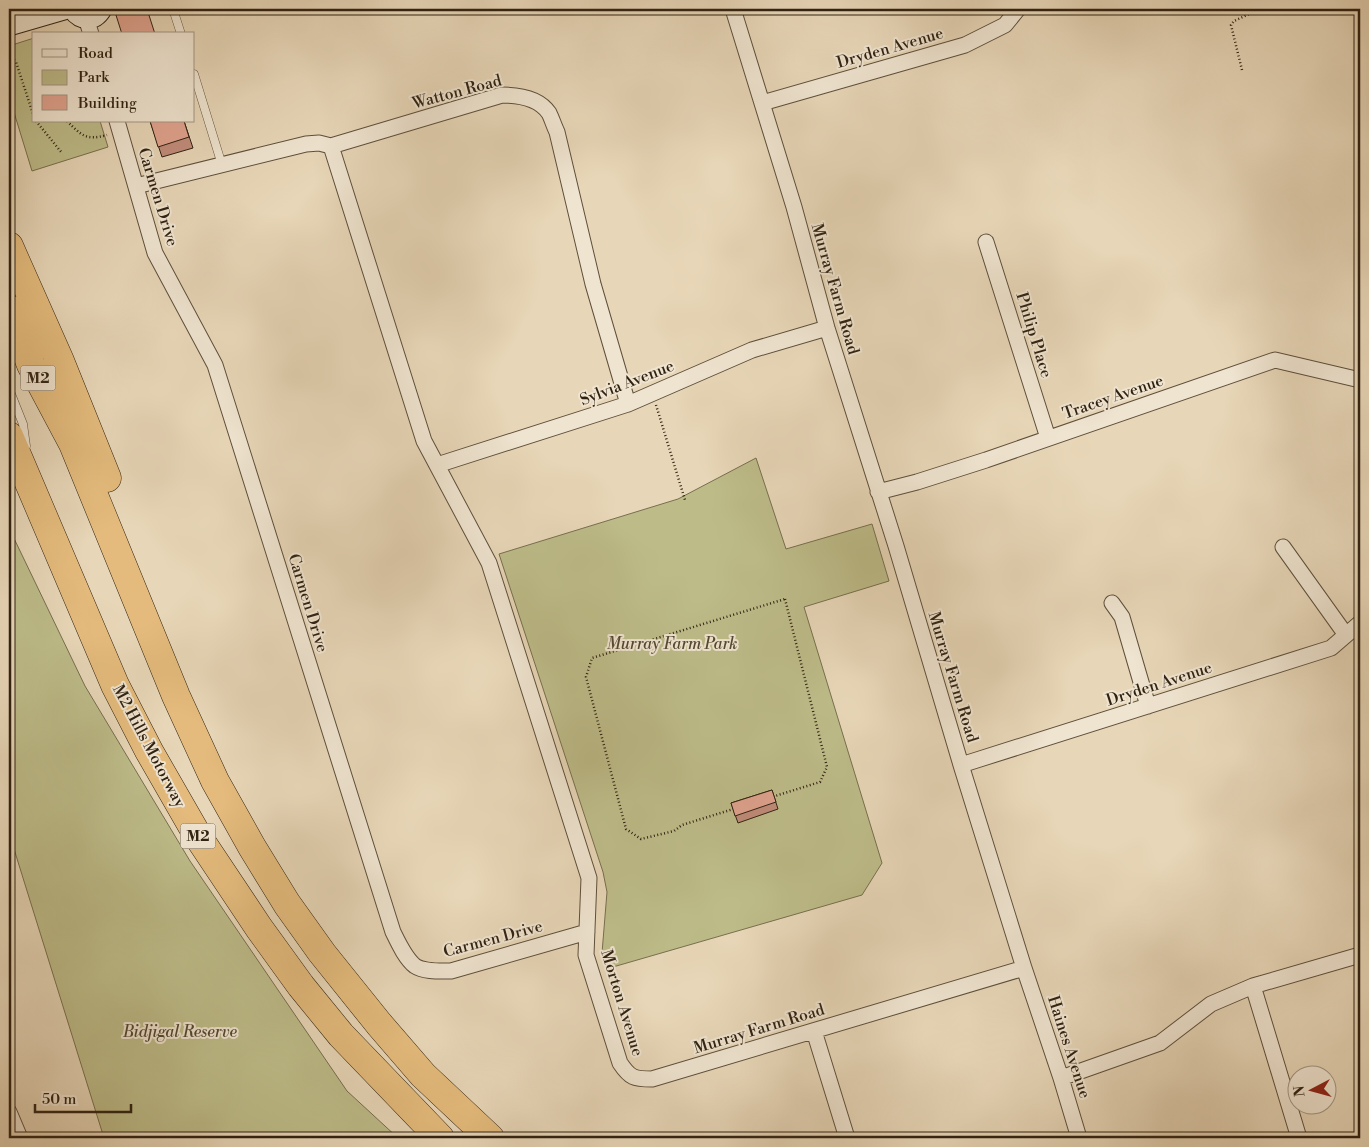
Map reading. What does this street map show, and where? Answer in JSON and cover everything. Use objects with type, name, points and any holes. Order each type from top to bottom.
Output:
[{"type":"highway","name":"M2","points":[[9,246],[60,361],[161,613],[216,781]]},
{"type":"highway","name":"M2","points":[[9,309],[31,365],[73,444],[161,660],[216,781],[252,847],[287,904],[322,953],[379,1024],[423,1075],[485,1134]]},
{"type":"highway","name":"M2 Hills Motorway","points":[[20,460],[115,686],[149,751],[199,838],[259,928],[301,986],[342,1035],[440,1138]]},
{"type":"main road","points":[[9,25],[64,9]]},
{"type":"street","name":"Murray Farm Road","points":[[636,1079],[652,1080],[1024,968],[827,328],[794,207],[733,9]]},
{"type":"street","name":"Dryden Avenue","points":[[762,103],[965,45],[1005,25],[1018,9]]},
{"type":"street","name":"Watton Road","points":[[136,186],[306,144],[318,143],[330,146],[502,95],[515,95],[533,101],[543,106],[550,114],[557,132],[592,284],[628,404]]},
{"type":"street","name":"Carmen Drive","points":[[116,122],[155,253],[215,365],[393,932],[402,950],[415,966],[432,971],[451,971],[587,932]]},
{"type":"street","points":[[330,146],[424,441],[492,572],[589,878],[587,932]]},
{"type":"street","name":"Philip Place","points":[[986,242],[1048,438]]},
{"type":"street","name":"Sylvia Avenue","points":[[437,465],[628,404],[752,350],[827,328]]},
{"type":"street","name":"Tracey Avenue","points":[[878,492],[917,482],[1275,360],[1360,380]]},
{"type":"street","points":[[1283,547],[1346,635]]},
{"type":"street","points":[[1112,603],[1122,617],[1148,706]]},
{"type":"street","name":"Dryden Avenue","points":[[961,765],[1331,648],[1360,623]]},
{"type":"street","name":"Morton Avenue","points":[[587,932],[586,955],[620,1063],[627,1073],[636,1079]]},
{"type":"street","points":[[1062,1078],[1160,1043],[1211,1004],[1253,986],[1360,955]]},
{"type":"street","name":"Haines Avenue","points":[[1024,968],[1062,1078],[1079,1138]]},
{"type":"street","points":[[1253,986],[1299,1138]]},
{"type":"street","points":[[814,1031],[847,1138]]},
{"type":"street","points":[[9,1112],[20,1138]]},
{"type":"lane","points":[[173,9],[180,32]]},
{"type":"lane","points":[[195,77],[222,165]]},
{"type":"lane","name":"M2","points":[[9,329],[73,444]]},
{"type":"lane","name":"M2","points":[[9,389],[23,424],[20,460]]},
{"type":"path","points":[[1242,70],[1231,25],[1234,21],[1260,9]]},
{"type":"path","points":[[9,55],[16,62],[32,111]]},
{"type":"path","points":[[36,122],[40,129],[62,153]]},
{"type":"path","points":[[68,122],[81,135],[91,138],[107,135]]},
{"type":"path","points":[[652,394],[686,500]]},
{"type":"path","points":[[785,599],[827,767],[820,782],[682,824],[674,831],[641,839],[626,829],[586,677],[592,658],[785,599]]},
{"type":"green space","points":[[32,39],[32,122],[100,122],[108,147],[32,171],[9,96],[9,46]]},
{"type":"green space","name":"Murray Farm Park","points":[[756,458],[786,549],[872,524],[889,581],[804,607],[882,863],[862,895],[606,969],[602,953],[607,892],[603,872],[499,554],[678,499]]},
{"type":"green space","name":"Bidjigal Reserve","points":[[9,528],[85,686],[190,861],[347,1091],[398,1138],[104,1138],[9,833]]},
{"type":"building","points":[[128,9],[147,9],[154,32],[121,32],[115,12]]},
{"type":"building","points":[[150,122],[184,122],[189,137],[158,147]]},
{"type":"building","points":[[772,790],[776,802],[735,816],[731,803]]}]
